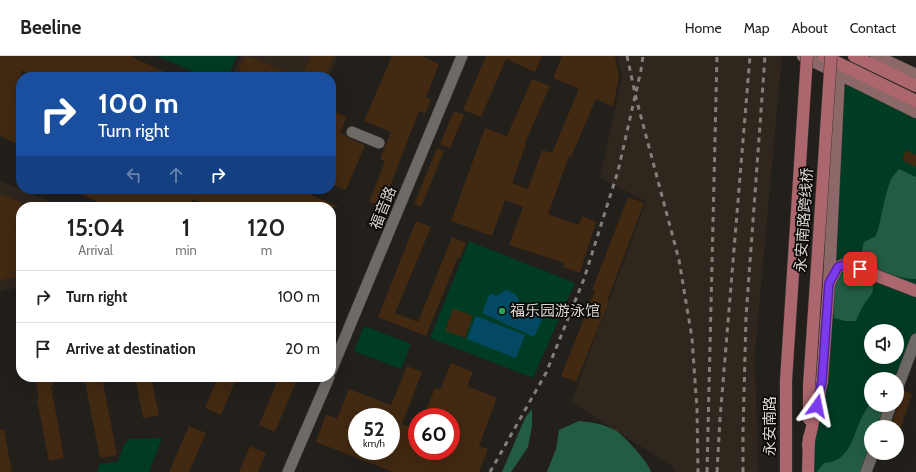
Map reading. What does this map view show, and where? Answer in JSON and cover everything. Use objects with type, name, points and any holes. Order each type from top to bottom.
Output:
[{"type":"main road","name":"永安南路跨线桥","points":[[786,381],[807,56]]},
{"type":"main road","points":[[824,56],[916,100]]},
{"type":"main road","name":"永安南路跨线桥","points":[[808,445],[809,386],[831,56]]},
{"type":"main road","points":[[854,56],[916,86]]},
{"type":"main road","points":[[808,472],[808,445],[822,381],[829,283],[838,267],[846,264],[916,291]]},
{"type":"main road","name":"永安南路","points":[[786,381],[786,472]]},
{"type":"street","name":"福音路","points":[[336,359],[462,56]]},
{"type":"street","points":[[803,56],[916,112]]},
{"type":"street","points":[[876,56],[916,75]]},
{"type":"street","points":[[829,283],[839,74]]},
{"type":"street","points":[[352,132],[379,143]]},
{"type":"street","points":[[904,372],[916,339]]},
{"type":"street","points":[[288,472],[327,382]]},
{"type":"street","points":[[866,472],[870,460]]},
{"type":"shaded area","points":[[241,56],[338,56],[331,72],[234,72]]},
{"type":"shaded area","points":[[617,56],[782,56],[755,354],[758,472],[674,472],[673,467],[571,402],[646,202],[600,177],[622,76]]},
{"type":"shaded area","points":[[0,181],[16,188],[16,194],[32,194],[52,202],[16,202],[16,288],[0,291]]},
{"type":"green space","points":[[157,56],[237,56],[230,72],[194,72]]},
{"type":"green space","points":[[839,74],[916,112],[916,339],[900,372],[864,372],[864,412],[888,412],[886,420],[864,420],[864,460],[869,460],[866,472],[808,472],[822,381]]},
{"type":"green space","points":[[899,169],[916,177],[916,279],[903,278],[875,268],[864,258],[862,249],[864,242],[876,236],[892,177]]},
{"type":"green space","name":"福乐园游泳馆","points":[[469,241],[575,283],[533,378],[430,338]]},
{"type":"green space","points":[[855,271],[870,277],[873,285],[872,294],[862,307],[856,321],[845,321],[834,318],[832,295],[834,277]]},
{"type":"green space","points":[[364,326],[411,344],[401,369],[354,351]]},
{"type":"green space","points":[[532,409],[532,426],[528,447],[511,472],[502,472],[525,418]]},
{"type":"green space","points":[[865,412],[882,412],[879,420],[864,420],[865,460],[860,472],[817,472],[824,463],[839,458],[844,454],[852,442]]},
{"type":"green space","points":[[579,421],[602,425],[615,430],[630,443],[641,456],[651,472],[547,472],[556,449],[559,430]]},
{"type":"green space","points":[[162,438],[149,472],[97,472],[100,464],[118,462],[123,447],[129,439]]},
{"type":"water","points":[[506,290],[516,295],[520,306],[544,316],[534,337],[482,313],[490,293],[496,296]]},
{"type":"water","points":[[476,316],[525,335],[516,358],[467,339]]},
{"type":"building","points":[[0,56],[130,56],[164,72],[26,72],[21,70],[21,72],[16,72],[16,144],[0,136]]},
{"type":"building","points":[[245,56],[248,56],[286,72],[241,72],[238,71]]},
{"type":"building","points":[[311,56],[334,56],[327,72],[304,72]]},
{"type":"building","points":[[392,56],[422,56],[439,64],[426,97],[431,99],[425,114],[419,111],[382,207],[369,202],[385,161],[380,159],[391,132],[364,121]]},
{"type":"building","points":[[486,56],[542,56],[535,72],[506,59],[481,117],[463,110]]},
{"type":"building","points":[[562,56],[615,56],[619,78],[613,107],[596,99],[571,157],[569,156],[548,214],[579,225],[582,216],[596,222],[580,273],[563,267],[564,263],[509,245],[523,207],[505,200],[492,236],[451,221],[485,128],[507,136],[532,79],[550,86],[525,143],[526,144],[512,183],[528,189],[542,150],[552,153],[578,91],[578,88],[553,78]]},
{"type":"building","points":[[454,111],[464,115],[450,148],[440,144]]},
{"type":"building","points":[[336,112],[347,117],[340,133],[365,145],[346,190],[336,186]]},
{"type":"building","points":[[437,148],[444,151],[421,207],[414,204]]},
{"type":"building","points":[[906,150],[916,155],[916,167],[902,160]]},
{"type":"building","points":[[0,194],[21,202],[16,202],[16,277],[0,280]]},
{"type":"building","points":[[81,194],[309,194],[327,202],[200,202],[193,199],[192,202],[98,202]]},
{"type":"building","points":[[628,197],[644,203],[607,301],[609,301],[576,382],[561,376],[595,291],[592,290]]},
{"type":"building","points":[[416,221],[431,227],[395,313],[418,322],[452,237],[466,243],[460,258],[458,257],[426,336],[378,317]]},
{"type":"building","points":[[453,308],[473,316],[465,338],[445,331]]},
{"type":"building","points":[[451,363],[473,372],[467,386],[497,398],[479,446],[488,449],[479,472],[393,472],[362,460],[400,460],[400,408],[348,408],[348,454],[316,442],[326,414],[337,419],[349,389],[391,405],[407,366],[422,372],[402,424],[408,426],[408,460],[460,460],[460,408],[427,408],[435,388],[440,390]]},
{"type":"building","points":[[36,382],[54,382],[54,385],[51,386],[64,458],[49,461],[37,400],[39,400]]},
{"type":"building","points":[[85,382],[103,382],[117,455],[100,458]]},
{"type":"building","points":[[136,382],[152,382],[159,415],[143,418]]},
{"type":"building","points":[[216,382],[235,382],[221,415],[205,408]]},
{"type":"building","points":[[277,382],[296,382],[275,432],[259,425]]},
{"type":"building","points":[[904,391],[912,394],[903,420],[893,420],[896,412],[904,412]]},
{"type":"building","points":[[189,426],[206,433],[189,472],[169,472]]},
{"type":"building","points":[[0,430],[4,430],[12,472],[0,472]]},
{"type":"building","points":[[250,446],[266,453],[258,472],[239,472]]},
{"type":"railway","points":[[627,56],[636,98],[679,260],[692,338],[697,409],[698,472]]},
{"type":"railway","points":[[490,472],[546,373],[584,279],[618,171],[643,56]]},
{"type":"railway","points":[[707,472],[717,56]]},
{"type":"railway","points":[[717,472],[720,419],[750,56]]},
{"type":"railway","points":[[743,472],[746,317],[765,56]]},
{"type":"place","name":"福乐园游泳馆","points":[[502,311]]},
{"type":"route","points":[[817,406],[822,381],[829,283],[838,267],[846,264],[860,269]]}]
